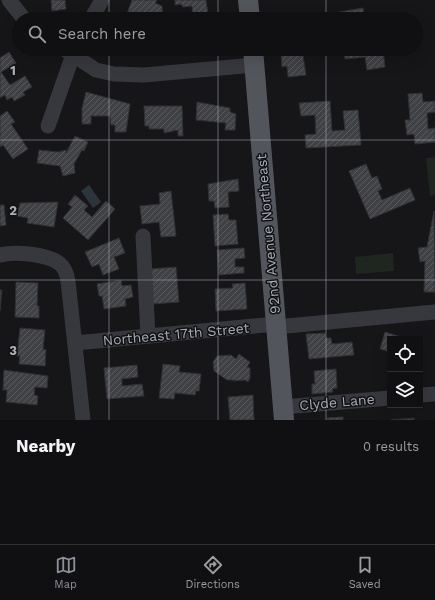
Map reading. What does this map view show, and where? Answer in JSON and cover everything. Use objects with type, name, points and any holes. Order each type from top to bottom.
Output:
[{"type":"main road","points":[[248,0],[249,12]]},
{"type":"main road","name":"92nd Avenue Northeast","points":[[253,57],[284,414]]},
{"type":"street","points":[[9,0],[18,12]]},
{"type":"street","points":[[95,12],[102,0]]},
{"type":"street","points":[[48,126],[69,56]]},
{"type":"street","points":[[78,56],[96,70],[114,74],[144,75],[253,57]]},
{"type":"street","points":[[143,236],[148,336]]},
{"type":"street","points":[[0,255],[5,253],[35,254],[60,264],[66,271],[83,420]]},
{"type":"street","name":"Northeast 17th Street","points":[[75,343],[435,312]]},
{"type":"street","points":[[423,395],[435,394]]},
{"type":"street","name":"Clyde Lane","points":[[284,414],[387,398]]},
{"type":"shaded area","points":[[435,157],[435,195],[430,196],[426,158]]},
{"type":"shaded area","points":[[89,185],[101,202],[93,208],[81,191]]},
{"type":"shaded area","points":[[393,253],[394,271],[356,274],[355,257]]},
{"type":"building","points":[[51,0],[65,0],[66,9],[52,11]]},
{"type":"building","points":[[132,0],[157,0],[155,3],[162,6],[162,12],[128,12]]},
{"type":"building","points":[[175,0],[206,0],[208,12],[192,12],[192,6],[183,7],[181,4],[175,5]]},
{"type":"building","points":[[363,8],[363,12],[339,12]]},
{"type":"building","points":[[9,52],[16,63],[1,72],[10,85],[25,76],[32,87],[23,92],[25,95],[14,101],[12,97],[7,100],[5,95],[0,98],[0,58]]},
{"type":"building","points":[[281,56],[303,56],[306,75],[288,77],[287,66],[282,67]]},
{"type":"building","points":[[345,56],[384,56],[385,67],[367,70],[365,57],[345,59]]},
{"type":"building","points":[[86,92],[130,104],[126,132],[115,132],[115,125],[111,125],[110,116],[91,116],[91,124],[82,124],[82,108]]},
{"type":"building","points":[[422,93],[423,102],[435,101],[435,112],[427,113],[428,129],[435,128],[435,142],[415,144],[414,134],[407,135],[405,120],[410,120],[408,94]]},
{"type":"building","points":[[330,101],[332,131],[345,130],[343,111],[358,110],[361,145],[306,148],[305,135],[316,134],[315,115],[301,116],[299,103]]},
{"type":"building","points":[[197,102],[230,108],[230,112],[236,114],[235,130],[225,130],[226,123],[196,120]]},
{"type":"building","points":[[144,106],[182,106],[183,136],[178,136],[178,130],[164,133],[164,129],[149,129],[149,126],[145,126]]},
{"type":"building","points":[[7,111],[15,122],[11,124],[28,149],[13,159],[3,145],[0,147],[0,116]]},
{"type":"building","points":[[75,136],[88,142],[84,151],[82,150],[74,164],[75,173],[63,176],[60,166],[37,163],[39,150],[58,152],[66,150],[66,153]]},
{"type":"building","points":[[366,164],[372,178],[377,176],[382,189],[378,191],[382,200],[410,188],[415,200],[370,219],[349,171]]},
{"type":"building","points":[[238,179],[239,191],[228,192],[229,207],[215,208],[214,201],[209,201],[208,184]]},
{"type":"building","points":[[171,191],[176,236],[161,237],[159,222],[142,224],[140,206],[160,204],[159,193]]},
{"type":"building","points":[[75,195],[88,206],[84,210],[92,217],[106,201],[115,209],[88,240],[63,218],[72,207],[68,204]]},
{"type":"building","points":[[58,202],[54,227],[27,223],[28,218],[17,216],[20,203]]},
{"type":"building","points":[[0,205],[4,205],[6,225],[0,226]]},
{"type":"building","points":[[434,211],[435,292],[424,292],[425,261],[420,262],[418,248],[427,247]]},
{"type":"building","points":[[228,214],[229,220],[236,220],[238,244],[215,246],[213,215]]},
{"type":"building","points":[[119,238],[125,253],[114,257],[119,269],[103,275],[99,264],[92,267],[85,252]]},
{"type":"building","points":[[244,248],[245,258],[235,259],[235,267],[244,267],[244,273],[219,275],[217,250]]},
{"type":"building","points":[[176,267],[179,302],[153,304],[150,269]]},
{"type":"building","points":[[121,280],[122,286],[131,285],[133,297],[125,299],[126,306],[104,309],[102,296],[99,296],[97,284]]},
{"type":"building","points":[[16,282],[38,283],[37,306],[39,306],[39,318],[15,317]]},
{"type":"building","points":[[245,283],[247,309],[216,311],[215,289],[233,288],[232,284]]},
{"type":"building","points":[[0,290],[2,290],[0,311]]},
{"type":"building","points":[[20,328],[45,330],[43,349],[46,350],[45,366],[19,364],[20,356],[17,356]]},
{"type":"building","points":[[385,332],[398,336],[387,336],[387,351],[380,349]]},
{"type":"building","points":[[325,333],[326,338],[331,338],[332,344],[352,342],[354,355],[309,359],[306,334]]},
{"type":"building","points":[[239,354],[250,362],[247,367],[250,368],[250,378],[248,382],[245,380],[227,380],[214,371],[213,362],[217,356],[231,355],[236,359]]},
{"type":"building","points":[[163,364],[180,366],[179,372],[201,374],[199,391],[196,391],[195,395],[175,393],[174,399],[159,398]]},
{"type":"building","points":[[137,365],[138,377],[122,379],[122,386],[142,384],[144,396],[107,399],[104,368]]},
{"type":"building","points":[[336,369],[337,388],[332,389],[333,392],[312,394],[312,384],[315,384],[314,371]]},
{"type":"building","points":[[4,370],[48,376],[47,388],[35,387],[34,395],[38,396],[37,405],[6,402],[7,390],[3,390]]},
{"type":"building","points":[[253,395],[254,420],[230,420],[228,397]]},
{"type":"building","points":[[343,417],[343,420],[327,420],[327,418]]},
{"type":"building","points":[[414,418],[414,420],[391,420]]}]
